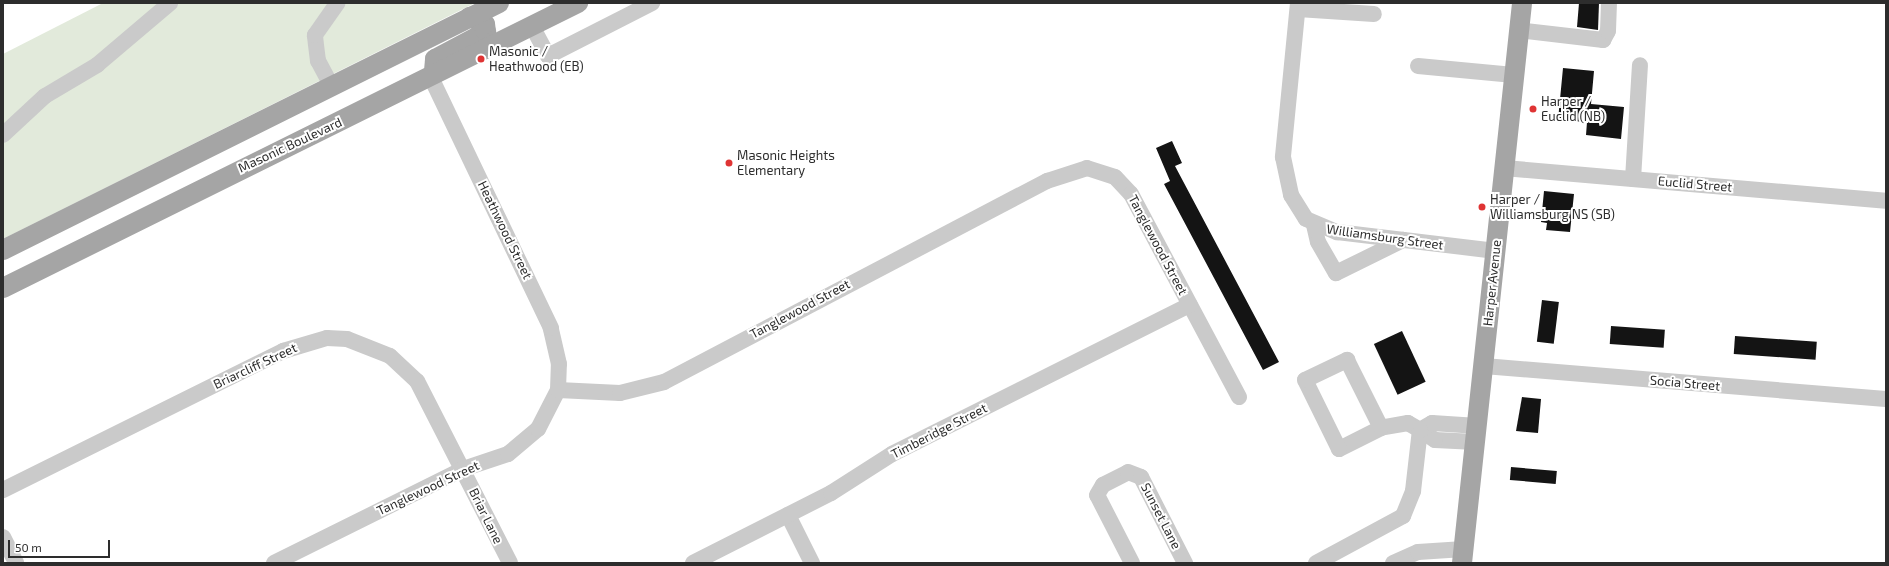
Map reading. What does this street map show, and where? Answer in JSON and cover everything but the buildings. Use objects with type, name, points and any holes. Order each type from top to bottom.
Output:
[{"type":"main road","points":[[3,250],[499,3]]},
{"type":"main road","name":"Masonic Boulevard","points":[[3,288],[208,183],[432,76],[532,26],[562,9],[578,3]]},
{"type":"main road","name":"Harper Avenue","points":[[1463,556],[1522,3]]},
{"type":"main road","points":[[432,76],[435,59],[486,32],[485,24],[470,17]]},
{"type":"main road","points":[[208,183],[199,179],[196,168],[231,148],[263,121]]},
{"type":"street","points":[[3,135],[45,96],[88,71],[170,3]]},
{"type":"street","points":[[332,87],[318,61],[315,35],[337,3]]},
{"type":"street","points":[[532,26],[548,56],[652,3]]},
{"type":"street","points":[[1518,30],[1603,40],[1608,32],[1609,3]]},
{"type":"street","points":[[1298,6],[1374,14]]},
{"type":"street","name":"Williamsburg Street","points":[[1298,6],[1283,169],[1298,208],[1314,225],[1336,232],[1496,252]]},
{"type":"street","points":[[1633,179],[1640,65]]},
{"type":"street","points":[[1418,66],[1514,75]]},
{"type":"street","name":"Heathwood Street","points":[[432,76],[552,328],[559,364],[558,390]]},
{"type":"street","name":"Tanglewood Street","points":[[274,563],[463,469],[508,454],[523,444],[545,419],[558,390],[620,393],[664,382],[1047,181],[1086,168],[1115,177],[1132,194],[1239,397]]},
{"type":"street","name":"Euclid Street","points":[[1504,168],[1886,201]]},
{"type":"street","points":[[1314,225],[1318,242],[1336,273],[1403,240]]},
{"type":"street","name":"Timberidge Street","points":[[692,563],[831,493],[892,454],[1190,305]]},
{"type":"street","name":"Briarcliff Street","points":[[3,490],[283,351],[327,338],[371,346],[405,368],[423,393],[463,469]]},
{"type":"street","points":[[1381,428],[1347,360],[1305,380],[1338,449],[1381,428],[1408,423],[1435,440],[1477,434]]},
{"type":"street","name":"Socia Street","points":[[1484,366],[1886,399]]},
{"type":"street","points":[[1316,563],[1403,516],[1413,491],[1420,430]]},
{"type":"street","name":"Briar Lane","points":[[463,469],[510,563]]},
{"type":"street","name":"Sunset Lane","points":[[1132,563],[1097,495],[1104,485],[1128,472],[1141,478],[1185,563]]},
{"type":"street","points":[[788,515],[812,563]]},
{"type":"street","points":[[3,537],[16,563]]},
{"type":"street","points":[[1394,563],[1418,552],[1463,556]]},
{"type":"green space","points":[[103,3],[475,3],[3,239],[3,54]]},
{"type":"place","name":"Masonic / Heathwood (EB)","points":[[481,59]]},
{"type":"place","name":"Harper / Euclid (NB)","points":[[1533,109]]},
{"type":"place","name":"Masonic Heights Elementary","points":[[729,163]]},
{"type":"place","name":"Harper / Williamsburg NS (SB)","points":[[1482,207]]}]
